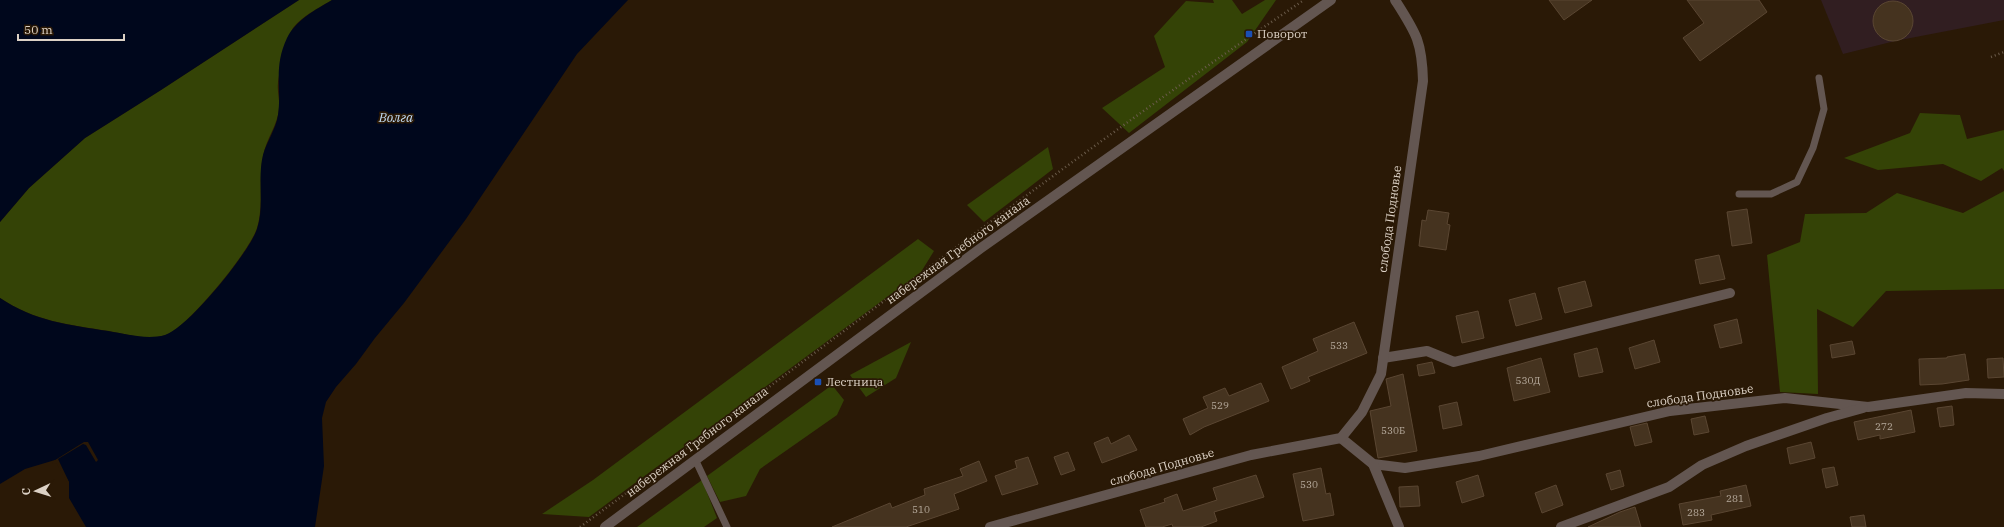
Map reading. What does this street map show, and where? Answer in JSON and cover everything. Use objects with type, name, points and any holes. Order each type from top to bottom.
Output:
[{"type":"street","name":"набережная Гребного канала","points":[[605,527],[981,248],[1331,0]]},
{"type":"street","name":"слобода Подновье","points":[[990,527],[1251,455],[1341,438],[1362,412],[1381,374],[1424,81],[1423,55],[1417,34],[1395,0]]},
{"type":"street","points":[[1383,358],[1427,351],[1454,362],[1730,293]]},
{"type":"street","name":"слобода Подновье","points":[[1373,464],[1405,468],[1479,456],[1670,411],[1747,401],[1786,398],[1868,407],[1966,393],[2004,394]]},
{"type":"street","points":[[1561,527],[1669,487],[1702,465],[1746,446],[1827,418],[1868,407]]},
{"type":"street","points":[[1341,438],[1373,464],[1400,527]]},
{"type":"lane","points":[[1739,194],[1771,194],[1797,182],[1813,148],[1824,109],[1819,78]]},
{"type":"lane","points":[[695,459],[727,527]]},
{"type":"path","points":[[580,527],[969,237],[1213,61],[1304,0]]},
{"type":"path","points":[[1991,58],[2004,52]]},
{"type":"shaded area","points":[[1821,0],[2004,0],[2004,20],[1895,41],[1843,54]]},
{"type":"green space","points":[[299,0],[332,0],[311,12],[301,20],[293,28],[289,38],[278,79],[278,114],[263,156],[260,210],[257,228],[252,239],[231,270],[203,304],[189,318],[166,335],[159,337],[145,337],[80,327],[53,321],[26,312],[0,298],[0,222],[29,188],[85,138]]},
{"type":"green space","points":[[1213,0],[1232,0],[1242,14],[1265,0],[1276,0],[1247,42],[1129,133],[1102,108],[1165,67],[1154,36],[1186,1],[1214,3]]},
{"type":"green space","points":[[1920,113],[1960,115],[1967,139],[2004,130],[2004,171],[2002,168],[1981,181],[1943,164],[1878,170],[1844,158],[1910,133]]},
{"type":"green space","points":[[1048,147],[1053,169],[984,222],[967,205]]},
{"type":"green space","points":[[2004,191],[2004,289],[1886,291],[1853,327],[1817,309],[1818,394],[1780,392],[1767,255],[1800,242],[1805,214],[1866,213],[1897,193],[1963,213]]},
{"type":"green space","points":[[918,239],[934,251],[921,272],[589,517],[542,514],[593,480]]},
{"type":"green space","points":[[911,342],[896,378],[866,397],[850,375]]},
{"type":"green space","points":[[832,385],[844,400],[837,415],[760,469],[746,496],[720,502],[707,476]]},
{"type":"green space","points":[[702,480],[717,518],[704,527],[637,527]]},
{"type":"water","points":[[0,0],[299,0],[85,138],[29,188],[0,222]]},
{"type":"water","name":"Волга","points":[[332,0],[628,0],[577,54],[466,219],[404,303],[336,387],[326,402],[322,418],[324,466],[315,527],[86,527],[69,498],[69,482],[55,460],[25,469],[0,484],[0,298],[26,312],[52,321],[136,336],[151,337],[165,335],[188,319],[217,288],[242,255],[257,229],[261,201],[261,164],[278,115],[279,68],[283,49],[287,38],[295,26],[306,16]]},
{"type":"pier","points":[[84,442],[88,442],[98,460],[96,462],[86,445],[83,444],[58,459],[69,482],[69,486],[67,487],[67,482],[56,463],[53,464],[52,462]]},
{"type":"building","points":[[1549,0],[1592,0],[1564,20]]},
{"type":"building","points":[[1687,0],[1759,0],[1767,12],[1700,61],[1683,38],[1704,23]]},
{"type":"building","points":[[1889,1],[1897,1],[1904,4],[1910,10],[1913,21],[1910,32],[1904,38],[1897,41],[1889,41],[1882,38],[1876,32],[1873,25],[1873,17],[1876,10],[1882,4]]},
{"type":"building","points":[[1747,209],[1752,243],[1732,246],[1727,212]]},
{"type":"building","points":[[1428,210],[1449,213],[1447,224],[1450,225],[1446,250],[1419,246],[1422,220],[1426,221]]},
{"type":"building","points":[[1719,255],[1725,279],[1700,284],[1695,260]]},
{"type":"building","points":[[1585,281],[1592,306],[1565,313],[1558,288]]},
{"type":"building","points":[[1535,293],[1542,319],[1516,326],[1509,300]]},
{"type":"building","points":[[1478,311],[1484,338],[1462,343],[1456,316]]},
{"type":"building","points":[[1737,319],[1742,343],[1720,348],[1714,325]]},
{"type":"building","points":[[1354,322],[1367,353],[1308,377],[1310,381],[1291,389],[1282,367],[1318,351],[1313,339]]},
{"type":"building","points":[[1654,340],[1660,362],[1635,369],[1629,348]]},
{"type":"building","points":[[1852,341],[1855,354],[1832,358],[1830,345]]},
{"type":"building","points":[[1597,348],[1603,372],[1579,377],[1574,354]]},
{"type":"building","points":[[1965,354],[1969,380],[1942,384],[1920,385],[1919,359],[1947,358]]},
{"type":"building","points":[[1541,358],[1550,392],[1514,401],[1507,368]]},
{"type":"building","points":[[2003,358],[2004,377],[1988,378],[1987,359]]},
{"type":"building","points":[[1432,362],[1435,373],[1419,376],[1417,365]]},
{"type":"building","points":[[1403,374],[1417,451],[1378,458],[1370,411],[1391,406],[1386,379]]},
{"type":"building","points":[[1261,383],[1269,401],[1204,427],[1190,435],[1183,419],[1208,408],[1203,397],[1225,388],[1229,396]]},
{"type":"building","points":[[1457,402],[1462,425],[1443,429],[1439,406]]},
{"type":"building","points":[[1952,406],[1954,425],[1940,427],[1937,408]]},
{"type":"building","points":[[1911,410],[1915,432],[1880,439],[1880,435],[1858,440],[1854,422]]},
{"type":"building","points":[[1705,416],[1709,432],[1694,435],[1691,419]]},
{"type":"building","points":[[1647,423],[1652,442],[1635,446],[1630,427]]},
{"type":"building","points":[[1129,435],[1137,450],[1102,463],[1094,443],[1108,437],[1111,444]]},
{"type":"building","points":[[1811,442],[1815,458],[1790,464],[1787,448]]},
{"type":"building","points":[[1068,452],[1075,470],[1061,475],[1054,457]]},
{"type":"building","points":[[1028,457],[1038,484],[1002,495],[995,476],[1017,468],[1015,461]]},
{"type":"building","points":[[979,461],[987,481],[954,494],[959,509],[906,527],[832,527],[890,503],[892,508],[925,495],[924,489],[963,476],[960,469]]},
{"type":"building","points":[[1834,467],[1838,485],[1826,488],[1822,469]]},
{"type":"building","points":[[1321,468],[1326,494],[1330,493],[1334,515],[1303,521],[1293,474]]},
{"type":"building","points":[[1620,470],[1624,486],[1611,490],[1606,474]]},
{"type":"building","points":[[1256,475],[1264,497],[1214,512],[1217,521],[1201,527],[1173,527],[1172,524],[1162,527],[1146,527],[1140,510],[1165,502],[1164,499],[1177,494],[1183,511],[1217,500],[1213,488]]},
{"type":"building","points":[[1478,475],[1484,496],[1462,503],[1456,482]]},
{"type":"building","points":[[1556,485],[1563,505],[1542,513],[1535,493]]},
{"type":"building","points":[[1746,485],[1751,506],[1711,515],[1712,520],[1683,525],[1679,504],[1721,496],[1720,491]]},
{"type":"building","points":[[1418,486],[1420,506],[1400,507],[1399,487]]},
{"type":"building","points":[[1635,507],[1641,527],[1588,527],[1620,512]]},
{"type":"building","points":[[1864,515],[1866,527],[1852,527],[1850,517]]},
{"type":"place","name":"Поворот","points":[[1249,34]]},
{"type":"place","name":"Лестница","points":[[818,382]]}]
